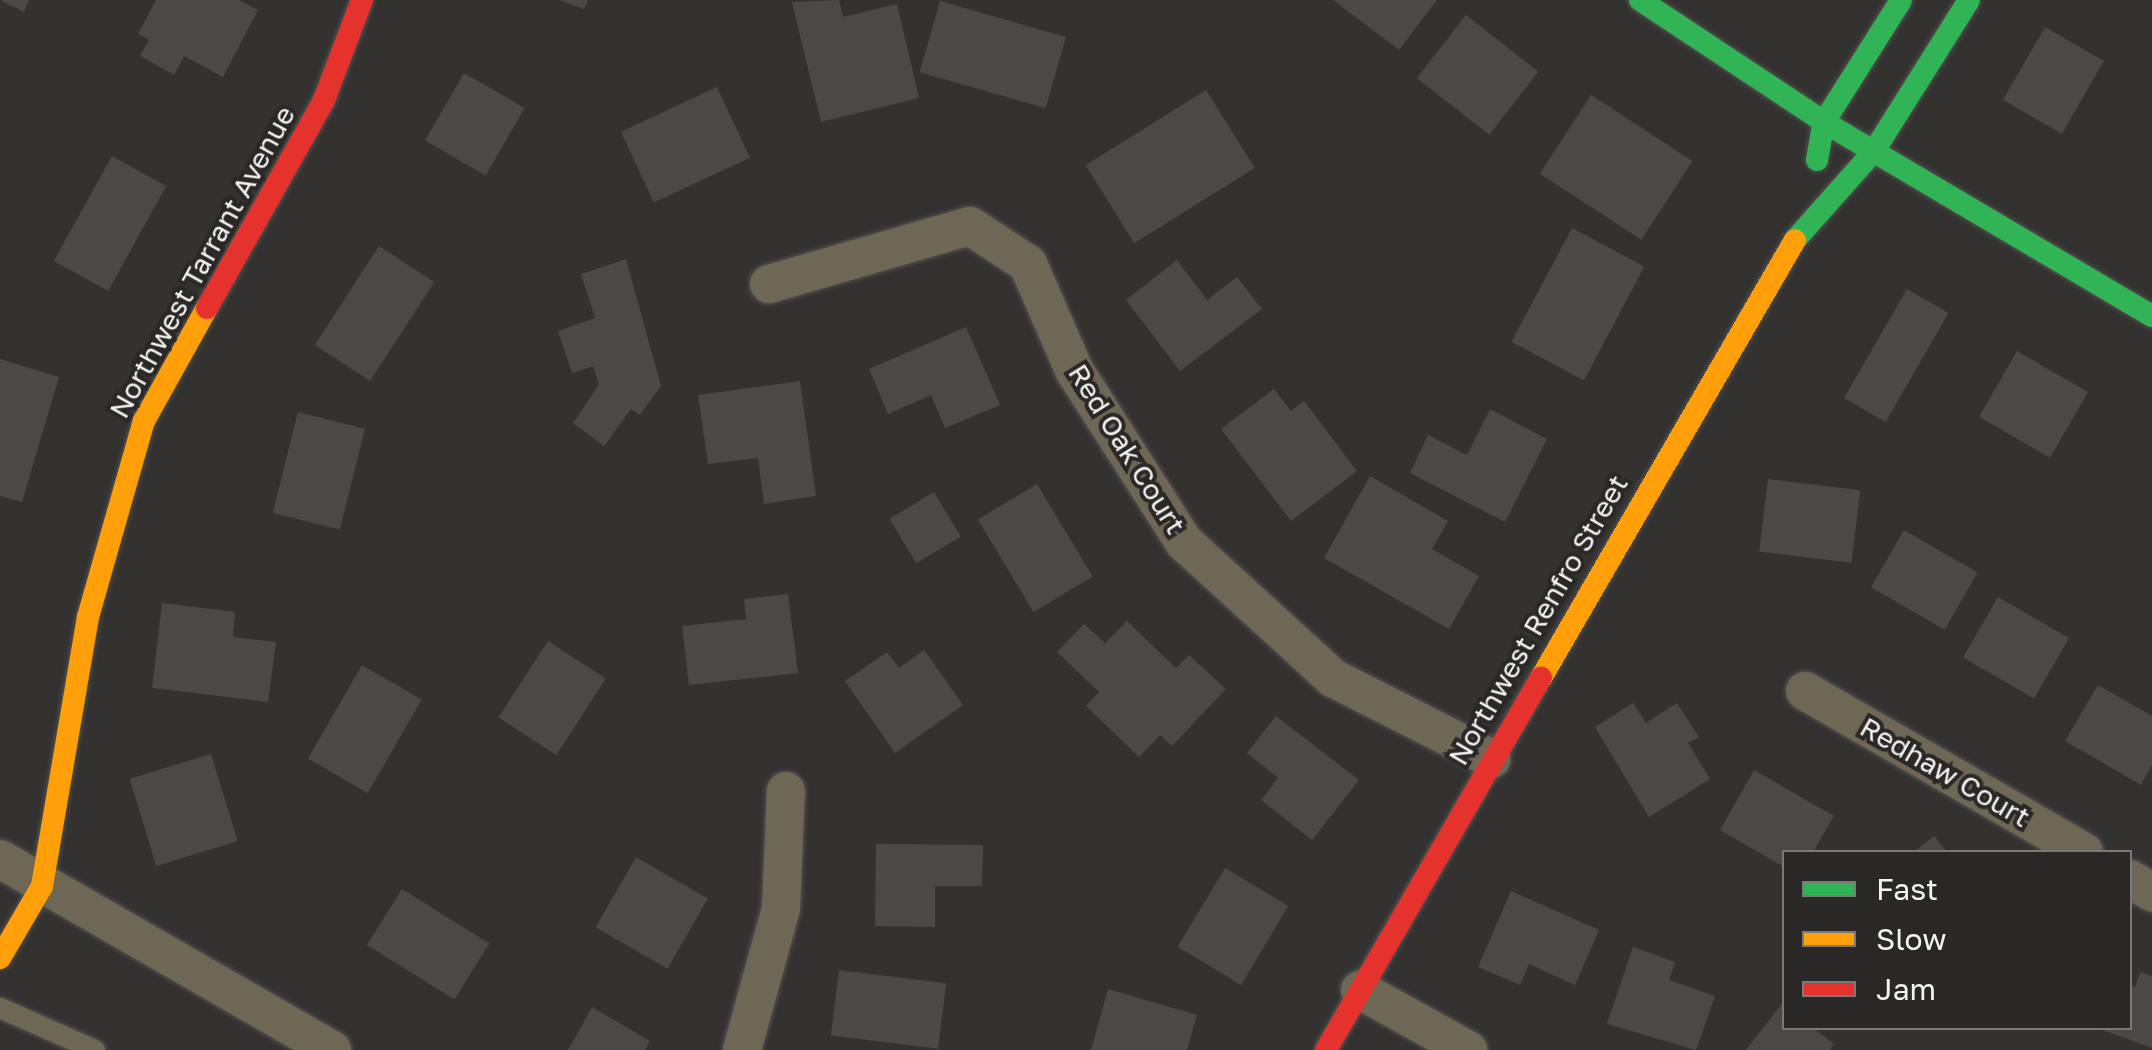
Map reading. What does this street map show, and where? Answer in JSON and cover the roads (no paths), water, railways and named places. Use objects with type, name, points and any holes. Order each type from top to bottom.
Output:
[{"type":"main road","name":"Northwest Tarrant Avenue","points":[[0,958],[42,886],[88,617],[144,421],[324,100],[362,0]]},
{"type":"main road","points":[[1640,0],[1824,122],[2152,316]]},
{"type":"main road","name":"Northwest Renfro Street","points":[[1804,222],[1824,122],[1901,0]]},
{"type":"main road","name":"Northwest Renfro Street","points":[[1326,1050],[1804,222],[1874,151],[1970,0]]},
{"type":"street","name":"Red Oak Court","points":[[769,284],[970,226],[1028,264],[1074,370],[1184,542],[1333,678],[1492,759]]},
{"type":"street","name":"Redhaw Court","points":[[1806,692],[2081,850]]},
{"type":"street","points":[[742,1050],[781,908],[786,791]]},
{"type":"street","points":[[0,859],[332,1050]]},
{"type":"street","points":[[1360,990],[1468,1050]]},
{"type":"lane","points":[[0,1008],[96,1050]]}]
